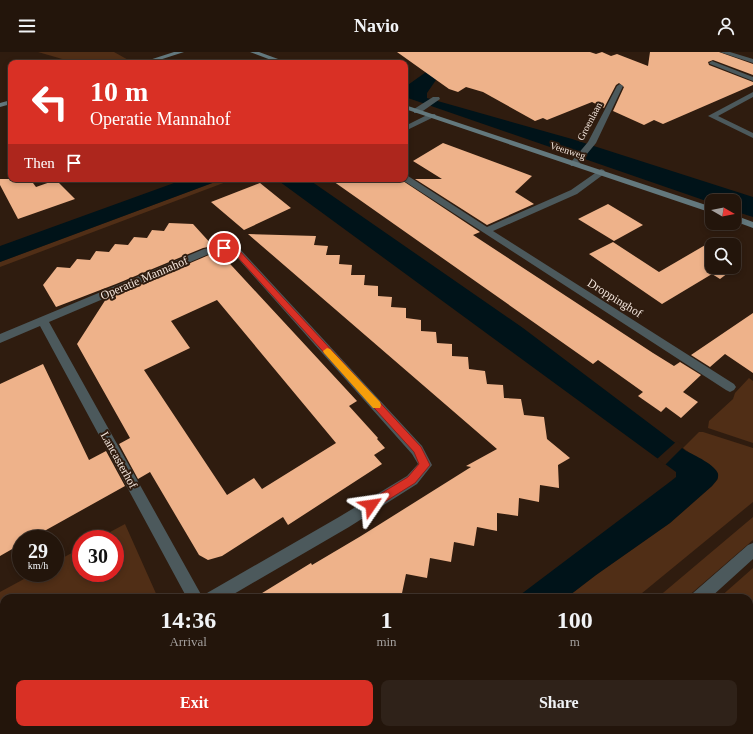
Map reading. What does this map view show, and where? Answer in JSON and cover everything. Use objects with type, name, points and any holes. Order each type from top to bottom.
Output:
[{"type":"street","points":[[153,60],[181,52]]},
{"type":"street","points":[[253,52],[277,60]]},
{"type":"street","points":[[723,52],[753,61]]},
{"type":"street","points":[[712,63],[753,79]]},
{"type":"street","name":"Groenlaan","points":[[576,161],[592,143],[620,86]]},
{"type":"street","points":[[753,94],[712,116],[753,136]]},
{"type":"street","points":[[417,111],[436,99]]},
{"type":"street","name":"Veenweg","points":[[408,108],[576,161],[601,172],[705,208]]},
{"type":"street","points":[[408,128],[432,116]]},
{"type":"street","points":[[486,231],[574,192],[601,172]]},
{"type":"street","name":"Droppinghof","points":[[408,180],[730,387]]},
{"type":"street","points":[[741,220],[753,224]]},
{"type":"street","name":"Operatie Mannahof","points":[[0,339],[207,251],[224,248],[236,250],[418,450],[425,465],[412,480],[344,522],[219,594]]},
{"type":"street","name":"Lancasterhof","points":[[43,321],[194,594]]},
{"type":"street","points":[[703,594],[753,550]]},
{"type":"shaded area","points":[[38,52],[114,52],[128,60],[66,60]]},
{"type":"shaded area","points":[[447,64],[427,93],[427,98],[572,139],[753,197],[753,217],[741,213],[741,194],[705,194],[705,201],[408,98],[408,85],[426,72]]},
{"type":"shaded area","points":[[177,182],[215,182],[0,262],[0,246]]},
{"type":"shaded area","points":[[215,182],[226,182],[0,267],[0,262]]},
{"type":"shaded area","points":[[280,182],[312,182],[523,328],[686,451],[709,464],[718,474],[718,477],[712,486],[670,523],[571,594],[521,594],[671,481],[676,477],[676,472]]},
{"type":"shaded area","points":[[749,378],[753,381],[753,443],[708,428],[709,421],[733,399],[735,393]]},
{"type":"shaded area","points":[[699,432],[703,432],[753,448],[753,502],[641,594],[571,594],[670,523],[718,479],[718,473],[683,448]]},
{"type":"shaded area","points":[[753,517],[753,540],[691,594],[662,594]]},
{"type":"shaded area","points":[[125,524],[156,594],[0,594],[0,592],[18,582],[64,582],[64,557],[72,553],[72,582],[124,582],[124,530],[114,530]]},
{"type":"shaded area","points":[[753,568],[753,594],[724,594]]},
{"type":"pier","points":[[677,441],[684,446],[665,465],[657,459]]},
{"type":"building","points":[[397,52],[590,52],[596,54],[602,52],[611,56],[617,54],[648,66],[650,52],[719,52],[753,64],[753,75],[713,60],[708,62],[709,65],[753,82],[753,85],[663,124],[654,120],[644,125],[613,111],[624,87],[619,83],[616,85],[604,108],[592,102],[547,120],[543,118],[535,121],[483,92],[466,87],[458,92],[449,89]]},
{"type":"building","points":[[443,143],[532,176],[515,192],[534,204],[487,225],[415,179],[442,179],[413,161]]},
{"type":"building","points":[[0,179],[8,179],[8,182],[32,182],[36,187],[50,182],[58,182],[75,199],[18,219],[0,185]]},
{"type":"building","points":[[334,182],[405,182],[480,232],[473,235],[653,353],[674,366],[680,362],[701,375],[683,392],[698,402],[681,418],[666,407],[661,412],[638,396],[643,392],[598,360],[593,364]]},
{"type":"building","points":[[260,183],[291,208],[244,230],[211,202]]},
{"type":"building","points":[[608,204],[643,225],[614,241],[578,219]]},
{"type":"building","points":[[169,223],[193,224],[213,246],[203,248],[56,307],[43,285],[57,267],[70,268],[77,259],[90,260],[96,251],[109,252],[115,244],[128,245],[134,237],[147,238],[152,230],[164,231]]},
{"type":"building","points":[[248,234],[316,236],[314,245],[328,246],[326,255],[340,255],[339,264],[352,265],[351,275],[365,275],[364,285],[378,286],[378,296],[392,297],[391,307],[406,308],[406,318],[421,320],[421,331],[436,332],[437,343],[452,344],[452,356],[468,357],[469,369],[485,371],[487,384],[503,385],[504,398],[521,399],[524,415],[544,417],[547,439],[570,458],[558,465],[559,488],[540,485],[539,502],[519,498],[518,516],[497,513],[497,531],[477,527],[474,546],[454,542],[451,562],[430,558],[427,578],[406,574],[402,594],[261,594],[311,563],[312,565],[361,536],[471,467],[466,466],[497,449]]},
{"type":"building","points":[[613,242],[659,272],[705,245],[705,274],[712,274],[662,304],[589,254]]},
{"type":"building","points":[[220,253],[357,401],[349,406],[385,448],[374,455],[382,464],[288,525],[283,517],[222,556],[208,560],[199,555],[150,472],[138,479],[119,444],[130,438],[77,344],[106,299],[209,255]],"holes":[[[217,300],[336,443],[262,489],[254,478],[227,495],[144,370],[190,348],[171,321]]]},
{"type":"building","points":[[712,274],[727,274],[720,279]]},
{"type":"building","points":[[753,313],[753,373],[725,354],[710,367],[691,355]]},
{"type":"building","points":[[43,364],[89,460],[106,451],[125,486],[46,530],[12,530],[12,549],[0,556],[0,384]]},
{"type":"slow traffic","points":[[327,351],[377,405]]},
{"type":"route","points":[[224,248],[236,250],[418,450],[425,465],[412,480],[371,505]]}]
